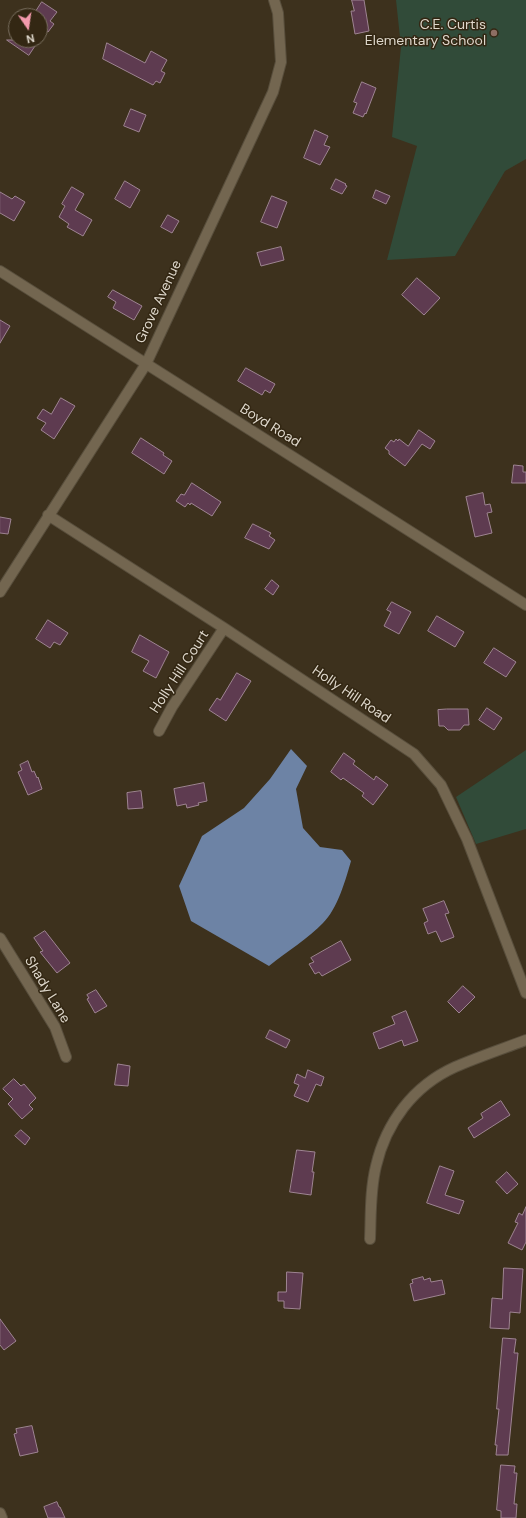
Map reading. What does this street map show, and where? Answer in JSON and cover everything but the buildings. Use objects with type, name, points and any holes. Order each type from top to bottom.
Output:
[{"type":"street","name":"Grove Avenue","points":[[0,592],[146,364],[273,92],[281,62],[278,13],[274,0]]},
{"type":"street","name":"Boyd Road","points":[[0,271],[526,605]]},
{"type":"street","name":"Holly Hill Road","points":[[48,515],[224,628],[414,754],[441,784],[467,839],[526,993]]},
{"type":"street","name":"Holly Hill Court","points":[[159,731],[172,707],[224,628]]},
{"type":"street","name":"Shady Lane","points":[[0,938],[55,1027],[66,1057]]},
{"type":"street","points":[[370,1239],[372,1187],[376,1167],[381,1147],[389,1128],[398,1114],[420,1090],[436,1078],[454,1068],[526,1040]]},
{"type":"street","points":[[0,1513],[2,1518]]},
{"type":"green space","points":[[396,0],[526,0],[526,159],[505,171],[455,256],[387,260],[417,146],[392,137],[401,47]]},
{"type":"green space","points":[[526,750],[526,829],[476,844],[456,797]]},
{"type":"water","points":[[291,749],[307,766],[296,789],[303,828],[320,847],[342,850],[351,861],[337,902],[328,917],[311,934],[269,966],[191,921],[179,886],[202,836],[244,808],[270,779]]},
{"type":"place","name":"C.E. Curtis Elementary School","points":[[494,33]]}]
